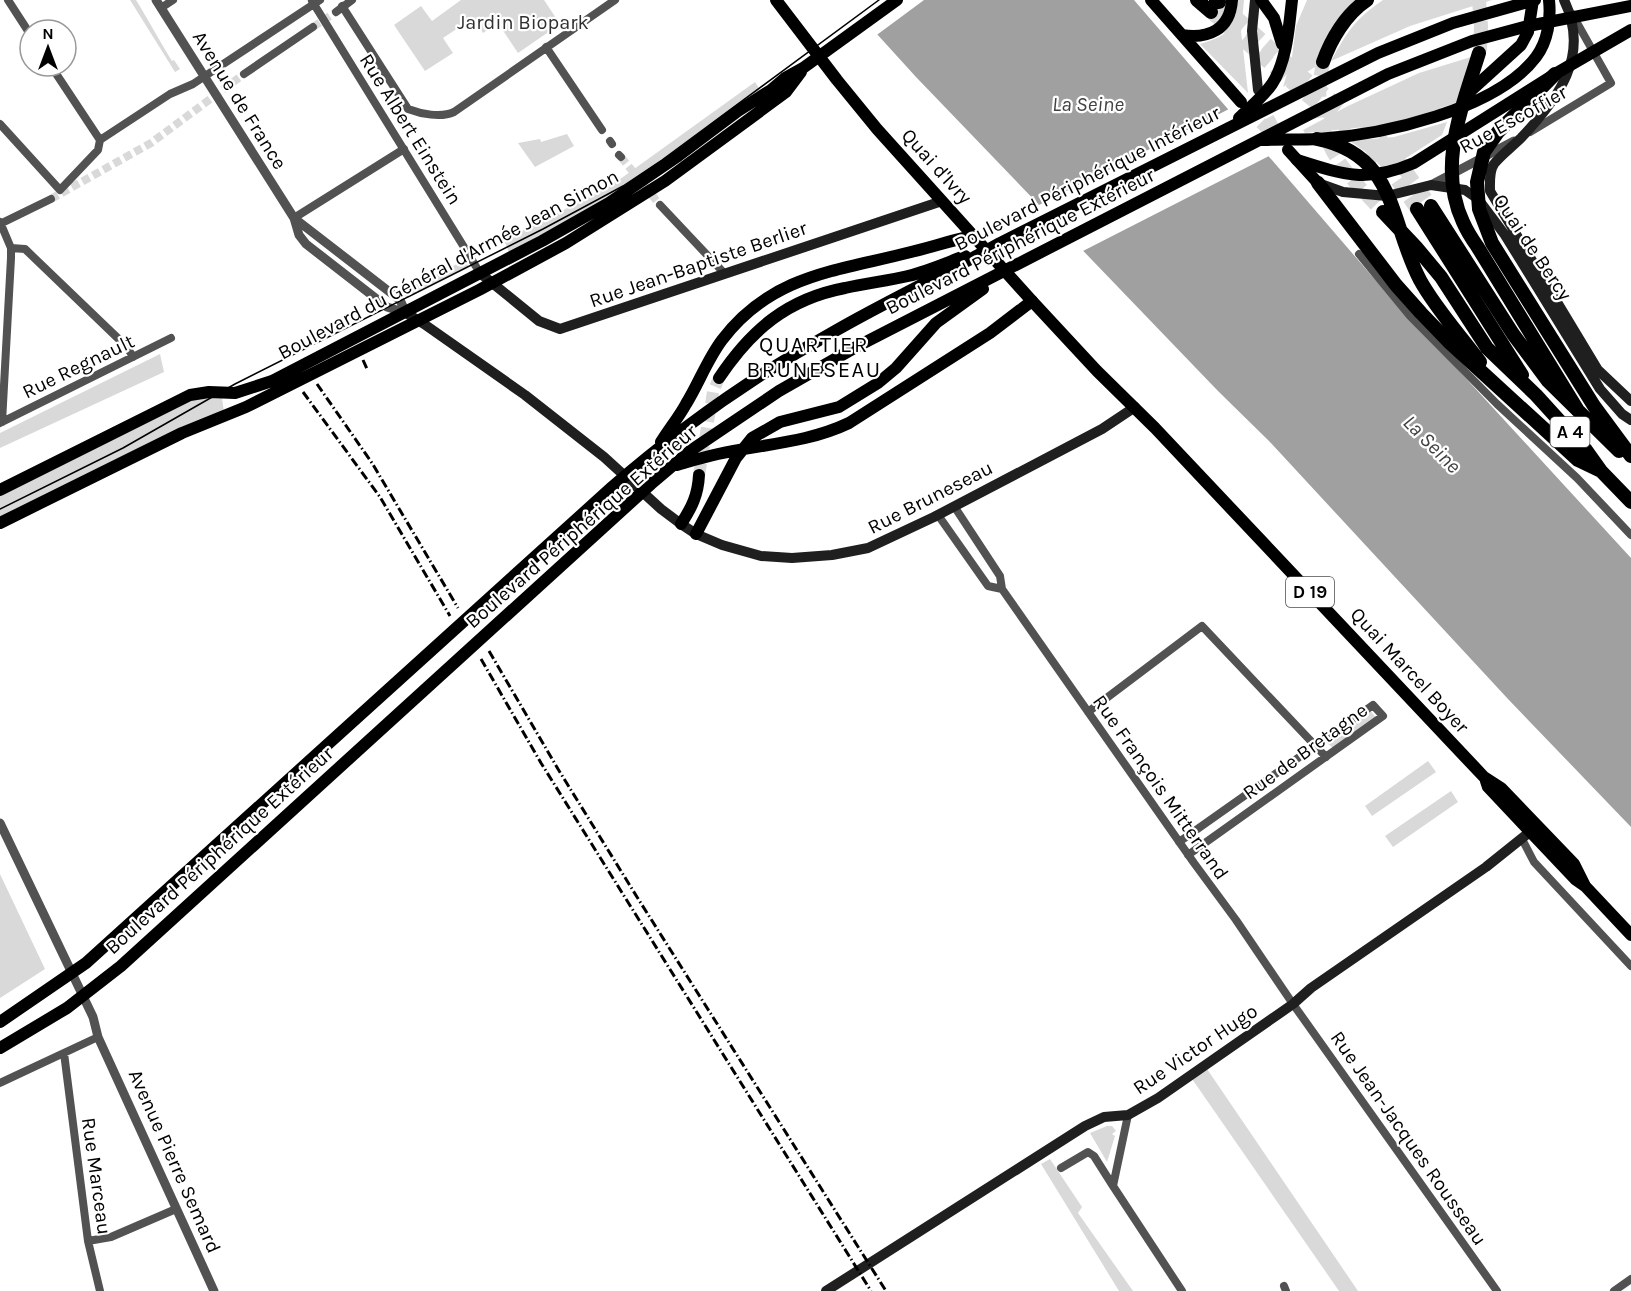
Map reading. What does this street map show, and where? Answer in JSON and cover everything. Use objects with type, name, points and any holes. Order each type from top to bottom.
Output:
[{"type":"highway","points":[[1197,0],[1220,4]]},
{"type":"highway","points":[[1323,62],[1328,48],[1345,22],[1368,0]]},
{"type":"highway","points":[[1476,47],[1470,98],[1458,119],[1451,181],[1463,222],[1577,409]]},
{"type":"highway","points":[[1555,74],[1498,132],[1484,152],[1479,168],[1477,195],[1481,217],[1492,243],[1594,406],[1631,456]]},
{"type":"highway","points":[[1310,138],[1343,147],[1372,168],[1389,195],[1413,265],[1422,283],[1504,392]]},
{"type":"highway","points":[[1318,183],[1396,285],[1448,341],[1578,460],[1601,471]]},
{"type":"highway","points":[[1536,395],[1424,208],[1548,381],[1577,409]]},
{"type":"highway","points":[[1383,212],[1441,277],[1487,348],[1536,395]]},
{"type":"highway","name":"A 4","points":[[1536,395],[1586,450],[1601,471],[1631,502]]},
{"type":"highway","name":"A 4","points":[[1577,409],[1631,464]]},
{"type":"main road","name":"Quai d'Ivry","points":[[776,0],[844,90],[1032,301],[1097,371],[1135,407]]},
{"type":"main road","name":"Boulevard du Général d'Armée Jean Simon","points":[[0,490],[179,400],[199,393],[221,391],[235,393],[264,385],[419,320],[491,283],[637,200],[772,103],[803,69],[897,0]]},
{"type":"main road","points":[[1151,0],[1241,102]]},
{"type":"main road","points":[[1255,0],[1252,31],[1258,90]]},
{"type":"main road","points":[[1261,0],[1274,18],[1279,30],[1283,54]]},
{"type":"main road","points":[[1231,125],[1273,82],[1283,54],[1292,0]]},
{"type":"main road","points":[[1290,16],[1298,0]]},
{"type":"main road","points":[[1470,98],[1521,45],[1532,19],[1534,0]]},
{"type":"main road","name":"Boulevard Périphérique Intérieur","points":[[0,1022],[86,963],[657,448],[732,394],[926,277],[999,243],[1231,125],[1378,53],[1470,18],[1534,0]]},
{"type":"main road","points":[[1258,140],[1363,133],[1409,125],[1449,111],[1470,98],[1513,79],[1538,55],[1546,38],[1549,20],[1548,0]]},
{"type":"main road","name":"Quai de Bercy","points":[[1564,0],[1569,11],[1574,38],[1573,61],[1566,81],[1554,101],[1493,165],[1490,191],[1598,370],[1631,401]]},
{"type":"main road","points":[[1182,35],[1204,36],[1213,33],[1227,18],[1220,4]]},
{"type":"main road","name":"Boulevard Périphérique Extérieur","points":[[0,1048],[67,1008],[121,966],[671,467],[727,425],[779,391],[885,332],[1388,74],[1476,47],[1528,26],[1631,6]]},
{"type":"main road","points":[[1297,160],[1341,174],[1384,174],[1414,163],[1555,74],[1631,30]]},
{"type":"main road","name":"Boulevard du Général d'Armée Jean Simon","points":[[0,523],[182,433],[225,416],[356,345],[406,313],[609,203],[738,111],[771,90],[788,83]]},
{"type":"main road","points":[[1288,150],[1318,183]]},
{"type":"main road","name":"Quai de Bercy","points":[[1318,183],[1343,192],[1387,196],[1438,184],[1465,190],[1478,199],[1499,227],[1600,388],[1622,414],[1631,420]]},
{"type":"main road","name":"Rue Jean-Baptiste Berlier","points":[[480,273],[539,321],[560,329],[942,201]]},
{"type":"main road","points":[[657,448],[687,403],[722,340],[750,311],[770,296],[825,271],[973,236]]},
{"type":"main road","points":[[696,534],[744,446],[752,438],[768,428],[839,406],[878,383],[896,368],[936,323],[1021,262]]},
{"type":"main road","points":[[719,378],[756,332],[776,315],[793,305],[814,296],[838,290],[926,277]]},
{"type":"main road","points":[[671,467],[725,453],[828,433],[849,423],[990,333],[1032,301]]},
{"type":"main road","name":"Rue Bruneseau","points":[[406,313],[525,395],[604,457],[661,509],[681,524],[696,534],[722,545],[761,556],[792,558],[832,555],[868,548],[938,515],[1110,425],[1135,407]]},
{"type":"main road","name":"Quai Marcel Boyer","points":[[1135,407],[1484,777],[1501,788],[1530,832],[1574,864],[1585,886],[1631,935]]},
{"type":"main road","points":[[681,524],[698,493],[699,475]]},
{"type":"main road","name":"Rue Victor Hugo","points":[[826,1291],[1085,1126],[1104,1117],[1128,1115],[1158,1098],[1501,856],[1530,832]]},
{"type":"street","points":[[8,0],[20,18]]},
{"type":"street","points":[[158,4],[173,0]]},
{"type":"street","points":[[352,0],[339,9],[408,109],[447,116],[615,0]]},
{"type":"street","points":[[100,140],[170,94],[204,77],[315,1]]},
{"type":"street","name":"Rue Albert Einstein","points":[[315,1],[480,273]]},
{"type":"street","name":"Avenue de France","points":[[158,4],[294,218],[299,235],[306,244],[387,307],[406,313]]},
{"type":"street","name":"Rue Escoffier","points":[[1438,184],[1463,167],[1521,138],[1611,83],[1569,11]]},
{"type":"street","points":[[244,74],[314,27]]},
{"type":"street","points":[[546,47],[602,130]]},
{"type":"street","points":[[0,124],[60,190],[98,150],[100,140],[59,78]]},
{"type":"street","points":[[294,218],[404,149]]},
{"type":"street","points":[[1,422],[11,248],[0,223],[51,199]]},
{"type":"street","points":[[660,205],[725,274]]},
{"type":"street","points":[[11,248],[25,249],[127,347],[133,357]]},
{"type":"street","points":[[1359,254],[1410,316],[1497,404],[1577,478],[1631,535]]},
{"type":"street","name":"Rue Regnault","points":[[1,422],[171,338]]},
{"type":"street","name":"Rue François Mitterrand","points":[[954,506],[1000,576],[1002,589],[1293,1004]]},
{"type":"street","name":"Rue François Mitterrand","points":[[938,515],[988,586],[1002,589]]},
{"type":"street","points":[[968,558],[982,549]]},
{"type":"street","points":[[1088,712],[1202,626],[1326,757]]},
{"type":"street","name":"Rue de Bretagne","points":[[1179,842],[1373,705],[1383,716],[1188,855]]},
{"type":"street","name":"Avenue Pierre Semard","points":[[0,823],[93,1017],[100,1042],[214,1291]]},
{"type":"street","name":"Quai Marcel Boyer","points":[[1530,832],[1534,862],[1631,966]]},
{"type":"street","name":"Rue Jean-Jacques Rousseau","points":[[1293,1004],[1497,1291]]},
{"type":"street","points":[[0,1083],[64,1053],[100,1042]]},
{"type":"street","name":"Rue Marceau","points":[[64,1053],[88,1241],[100,1291]]},
{"type":"street","points":[[1113,1186],[1128,1115]]},
{"type":"street","points":[[1061,1168],[1088,1152],[1094,1156],[1182,1291]]},
{"type":"street","points":[[88,1241],[111,1237],[176,1209]]},
{"type":"street","points":[[1614,1291],[1631,1279]]},
{"type":"green space","points":[[130,0],[136,0],[172,61],[174,60],[180,69],[175,72]]},
{"type":"green space","name":"Jardin Biopark","points":[[461,0],[544,0],[560,24],[518,53],[498,23],[483,33],[473,18],[443,38],[453,53],[425,71],[394,25],[421,6],[432,21]]},
{"type":"green space","points":[[1238,0],[1244,0],[1241,31],[1248,93],[1200,44],[1217,38],[1228,30],[1235,18]]},
{"type":"green space","points":[[1307,0],[1356,0],[1330,30],[1315,67],[1283,87],[1292,57],[1296,26]]},
{"type":"green space","points":[[1383,0],[1492,0],[1410,26],[1331,61],[1352,27],[1365,13]]},
{"type":"green space","points":[[1471,57],[1456,103],[1440,108],[1441,110],[1384,125],[1305,133],[1303,130],[1419,73]]},
{"type":"green space","points":[[755,82],[760,90],[663,161],[600,203],[509,252],[504,240],[595,194],[623,177]]},
{"type":"green space","points":[[1447,122],[1442,135],[1406,158],[1382,168],[1370,155],[1350,141],[1394,137]]},
{"type":"green space","points":[[567,134],[574,146],[535,167],[518,143],[540,139],[541,142]]},
{"type":"green space","points":[[467,259],[468,268],[408,298],[400,292]]},
{"type":"green space","points":[[160,354],[164,372],[0,448],[0,433]]},
{"type":"green space","points":[[199,398],[222,398],[224,412],[0,518],[0,494],[185,401]]},
{"type":"green space","points":[[1370,710],[1376,718],[1333,748],[1327,743],[1328,740]]},
{"type":"green space","points":[[1428,761],[1436,772],[1372,816],[1365,806]]},
{"type":"green space","points":[[1451,791],[1458,802],[1393,847],[1385,836]]},
{"type":"green space","points":[[0,874],[45,969],[0,998]]},
{"type":"green space","points":[[1205,1066],[1358,1291],[1339,1291],[1190,1076]]},
{"type":"green space","points":[[1112,1126],[1116,1131],[1112,1134],[1115,1136],[1107,1162],[1090,1133]]},
{"type":"green space","points":[[1050,1159],[1082,1207],[1078,1213],[1133,1291],[1119,1291],[1041,1164]]},
{"type":"water","name":"La Seine","points":[[846,0],[1134,0],[1371,275],[1631,558],[1631,827],[1508,699],[1269,441],[1218,391],[916,77]]},
{"type":"pier","points":[[843,0],[924,0],[874,37]]},
{"type":"pier","points":[[1231,108],[1271,155],[1081,252],[1037,206]]},
{"type":"tunnel","points":[[1479,0],[1480,51]]},
{"type":"tunnel","points":[[1219,2],[1302,76],[1379,138],[1431,206]]},
{"type":"tunnel","points":[[313,27],[336,12]]},
{"type":"tunnel","points":[[1211,12],[1370,147],[1386,164],[1417,209]]},
{"type":"tunnel","points":[[1323,62],[1320,109],[1323,128],[1330,146],[1351,178],[1383,212]]},
{"type":"tunnel","points":[[51,199],[151,143],[244,74]]},
{"type":"tunnel","points":[[1262,104],[1280,138]]},
{"type":"tunnel","points":[[1248,110],[1278,140]]},
{"type":"tunnel","points":[[621,157],[660,205]]},
{"type":"tunnel","points":[[699,475],[713,392],[719,378]]},
{"type":"tram line","points":[[0,509],[123,448],[235,384],[543,229],[623,186],[662,160],[879,0]]},
{"type":"railway","points":[[363,360],[367,369]]},
{"type":"railway","points":[[317,384],[372,463],[458,608]]},
{"type":"railway","points":[[303,392],[380,497],[450,616]]},
{"type":"railway","points":[[489,651],[637,897],[886,1291]]},
{"type":"railway","points":[[481,659],[541,763],[871,1291]]},
{"type":"district","name":"QUARTIER BRUNESEAU","points":[[814,356]]}]
